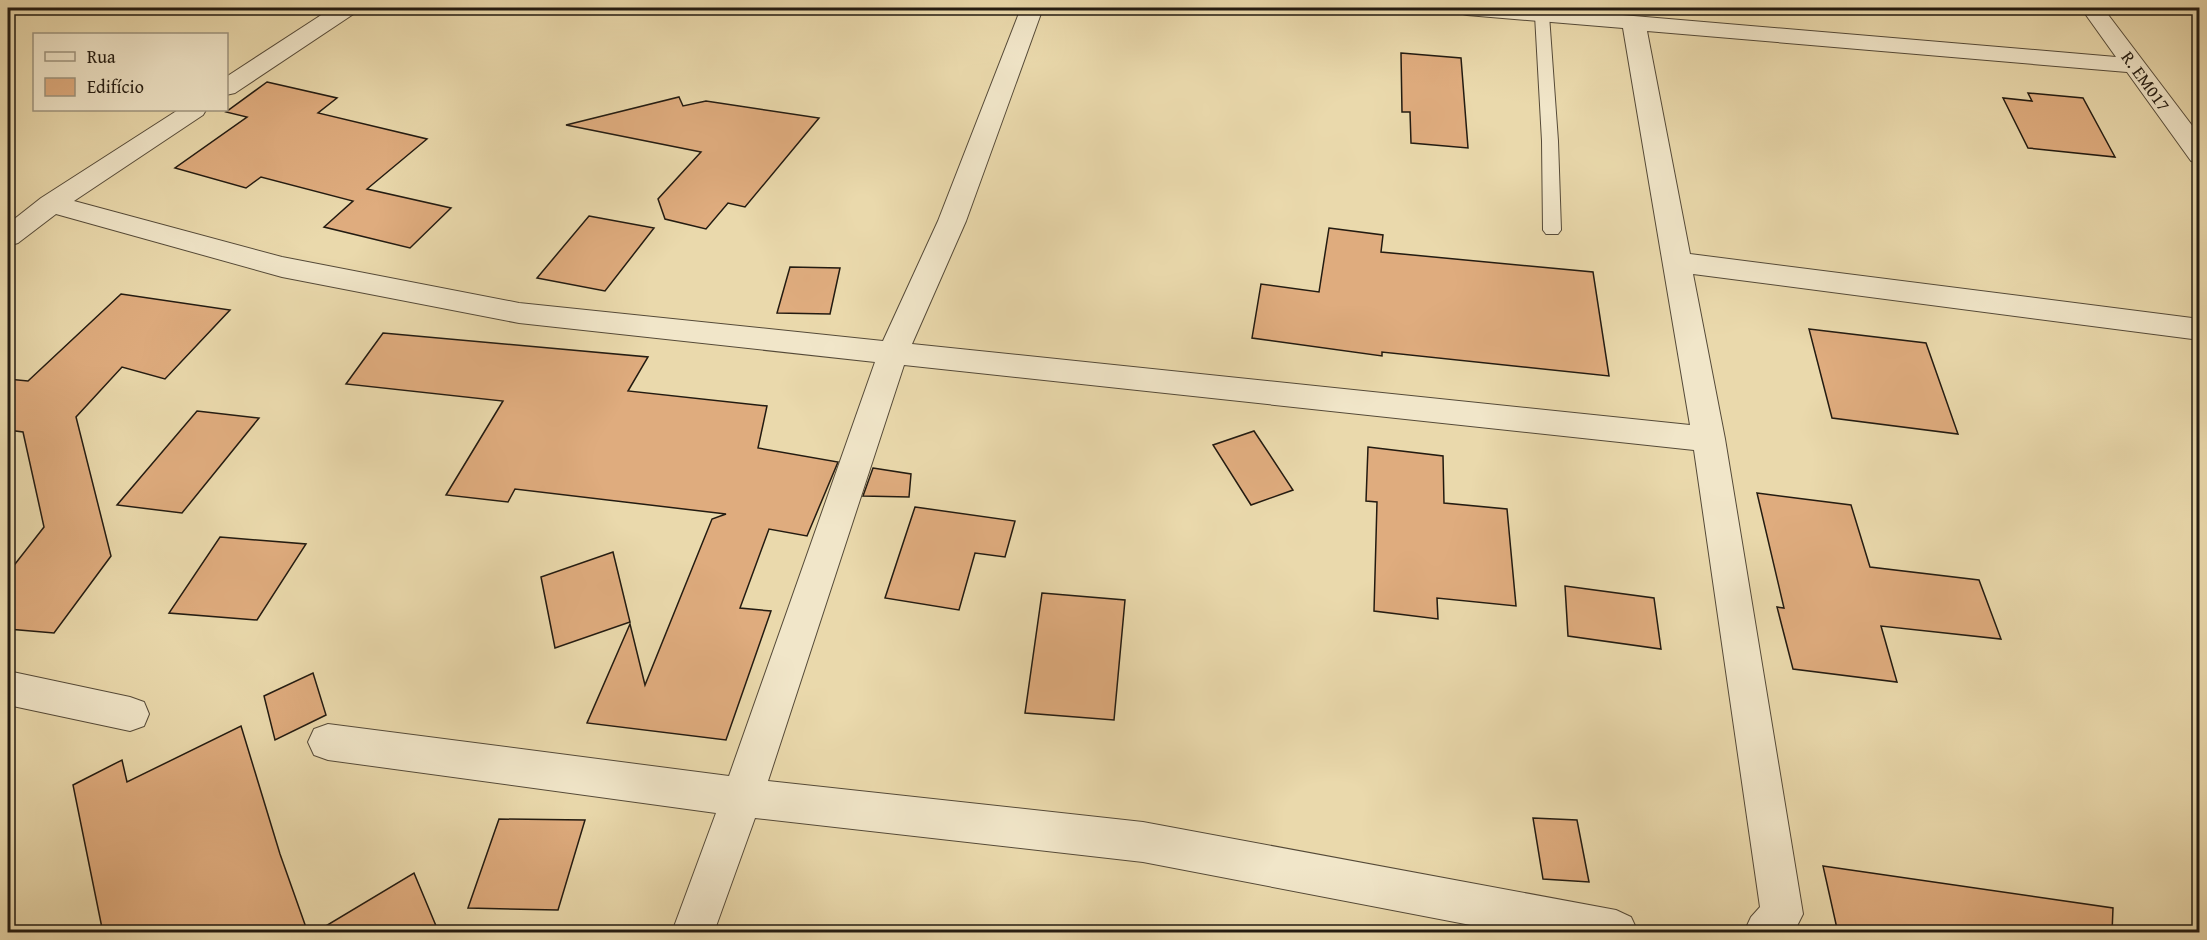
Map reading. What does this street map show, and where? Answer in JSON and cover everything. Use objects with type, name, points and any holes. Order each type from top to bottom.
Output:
[{"type":"street","points":[[228,87],[347,8]]},
{"type":"street","points":[[693,933],[742,797],[893,353],[952,221],[1032,8]]},
{"type":"street","points":[[1467,8],[1548,13],[1634,23],[2136,66]]},
{"type":"street","name":"R. EM017","points":[[2092,8],[2199,155]]},
{"type":"street","points":[[1634,23],[1709,439],[1782,914],[1766,933]]},
{"type":"street","points":[[8,237],[51,204],[192,111]]},
{"type":"street","points":[[51,204],[282,267],[519,312],[1709,439]]},
{"type":"street","points":[[1677,262],[2199,330]]},
{"type":"street","points":[[8,688],[130,714]]},
{"type":"street","points":[[328,742],[742,797],[1143,842],[1616,933]]},
{"type":"lane","points":[[1548,13],[1552,230]]},
{"type":"building","points":[[1401,53],[1461,58],[1468,148],[1411,143],[1410,112],[1402,112]]},
{"type":"building","points":[[267,82],[337,98],[318,113],[427,139],[367,189],[451,208],[410,248],[324,227],[353,201],[261,177],[246,188],[175,168],[247,117],[226,112]]},
{"type":"building","points":[[2028,93],[2083,98],[2115,157],[2028,148],[2003,98],[2032,101]]},
{"type":"building","points":[[679,97],[683,106],[706,101],[819,118],[745,207],[728,203],[706,229],[665,219],[658,199],[701,152],[566,125]]},
{"type":"building","points":[[589,216],[654,228],[605,291],[537,278]]},
{"type":"building","points":[[1329,228],[1383,235],[1381,252],[1593,272],[1609,376],[1382,352],[1382,356],[1252,338],[1261,284],[1319,292]]},
{"type":"building","points":[[790,267],[840,268],[830,314],[777,313]]},
{"type":"building","points":[[121,294],[230,310],[165,379],[122,367],[76,417],[111,556],[54,633],[8,629],[8,573],[44,527],[23,432],[8,430],[8,379],[28,381]]},
{"type":"building","points":[[1809,329],[1926,343],[1958,434],[1832,418]]},
{"type":"building","points":[[383,333],[648,357],[628,391],[767,406],[758,448],[838,462],[807,536],[769,529],[740,608],[771,611],[726,740],[587,723],[630,624],[645,685],[712,519],[726,514],[515,489],[508,502],[446,495],[503,401],[346,384]]},
{"type":"building","points":[[197,411],[259,418],[182,513],[117,505]]},
{"type":"building","points":[[1254,431],[1293,490],[1251,505],[1213,445]]},
{"type":"building","points":[[1368,447],[1443,456],[1444,503],[1507,509],[1516,606],[1437,598],[1438,619],[1374,611],[1377,502],[1366,501]]},
{"type":"building","points":[[873,468],[911,474],[909,497],[863,496]]},
{"type":"building","points":[[1757,493],[1851,505],[1870,567],[1979,580],[2001,639],[1881,626],[1897,682],[1793,669],[1777,607],[1784,608]]},
{"type":"building","points":[[915,507],[1015,521],[1005,557],[975,553],[959,610],[885,598]]},
{"type":"building","points":[[220,537],[306,544],[257,620],[169,613]]},
{"type":"building","points":[[613,552],[630,622],[555,648],[541,577]]},
{"type":"building","points":[[1565,586],[1654,598],[1661,649],[1568,636]]},
{"type":"building","points":[[1042,593],[1125,600],[1114,720],[1025,713]]},
{"type":"building","points":[[313,673],[326,715],[275,740],[264,696]]},
{"type":"building","points":[[241,726],[280,854],[308,933],[103,933],[73,785],[122,760],[127,782]]},
{"type":"building","points":[[1533,818],[1577,820],[1589,882],[1543,879]]},
{"type":"building","points":[[499,819],[585,820],[558,910],[468,908]]},
{"type":"building","points":[[1823,866],[2113,908],[2112,933],[1838,933]]},
{"type":"building","points":[[414,873],[439,933],[314,933]]}]
